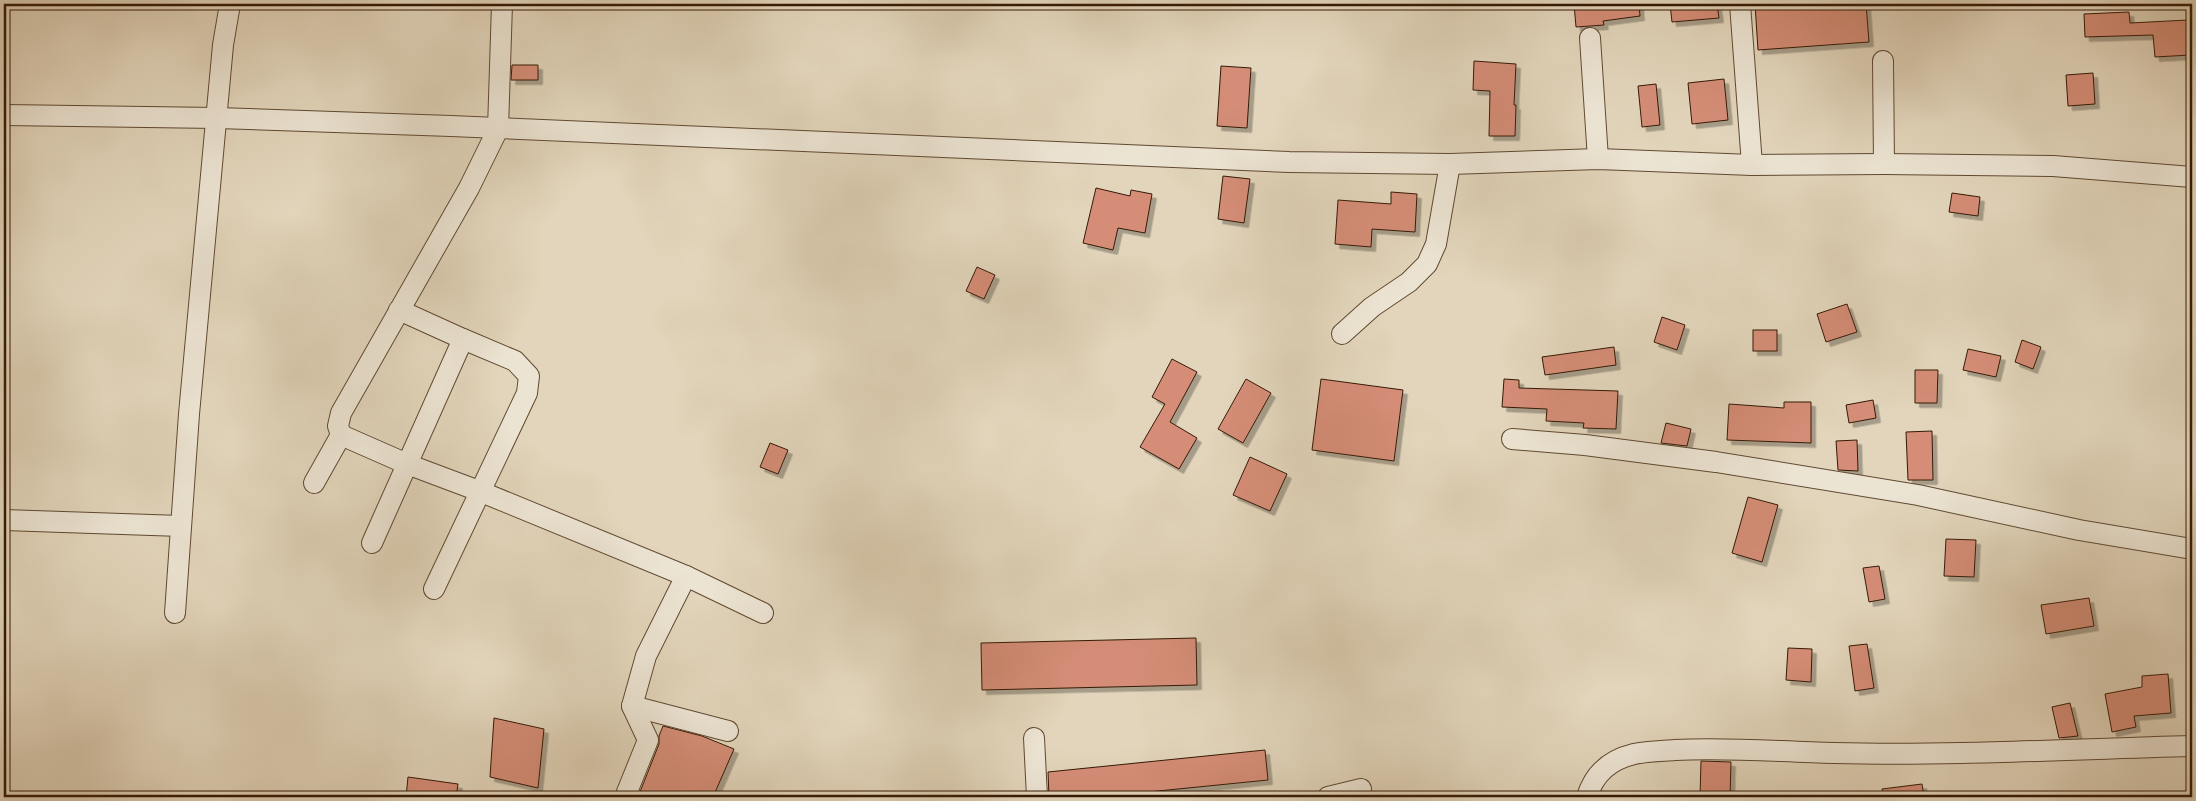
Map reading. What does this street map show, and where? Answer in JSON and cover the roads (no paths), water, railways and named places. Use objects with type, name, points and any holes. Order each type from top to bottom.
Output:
[{"type":"street","points":[[175,613],[189,414],[223,45],[230,4]]},
{"type":"street","points":[[314,483],[341,435],[338,426],[341,413],[469,188],[498,128],[502,4]]},
{"type":"street","points":[[1740,4],[1752,165]]},
{"type":"street","points":[[1590,38],[1598,159]]},
{"type":"street","points":[[1883,61],[1884,164]]},
{"type":"street","points":[[4,115],[217,118],[498,128],[1298,163],[1450,164],[1598,159],[1752,165],[2053,166],[2192,177]]},
{"type":"street","points":[[1342,334],[1372,307],[1409,282],[1427,264],[1436,244],[1450,164]]},
{"type":"street","points":[[399,310],[515,361],[529,376],[527,394],[434,589]]},
{"type":"street","points":[[372,543],[463,339]]},
{"type":"street","points":[[341,435],[407,464],[686,576],[763,613]]},
{"type":"street","points":[[1512,439],[1585,445],[1716,462],[1918,495],[2079,530],[2192,549]]},
{"type":"street","points":[[4,520],[181,526]]},
{"type":"street","points":[[625,797],[648,740],[632,706],[646,656],[686,576]]},
{"type":"street","points":[[632,706],[728,731]]},
{"type":"street","points":[[1034,738],[1037,797]]},
{"type":"street","points":[[1587,797],[1590,786],[1601,770],[1622,758],[1654,751],[1701,748],[1834,753],[1946,754],[2192,746]]},
{"type":"street","points":[[1328,797],[1361,789]]}]
